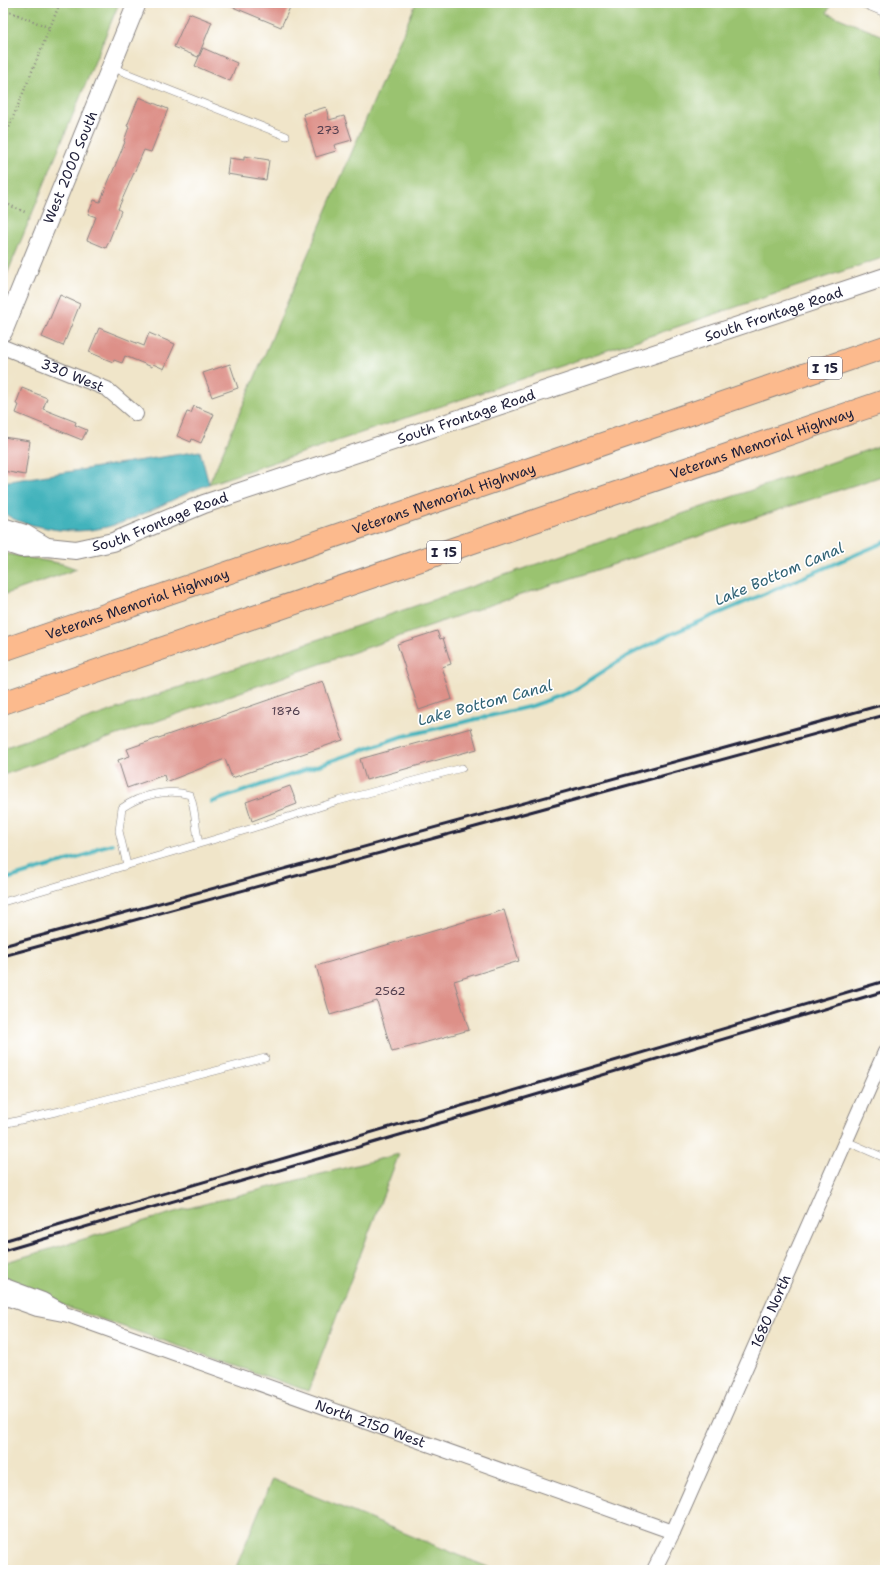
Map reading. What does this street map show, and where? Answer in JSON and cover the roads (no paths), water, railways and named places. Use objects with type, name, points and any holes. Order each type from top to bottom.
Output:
[{"type":"highway","name":"Veterans Memorial Highway","points":[[3,650],[885,348]]},
{"type":"highway","name":"Veterans Memorial Highway","points":[[3,702],[885,401]]},
{"type":"street","name":"West 2000 South","points":[[3,332],[9,302],[111,67],[137,3]]},
{"type":"street","name":"South Frontage Road","points":[[3,542],[21,548],[47,547],[76,550],[114,542],[212,502],[885,277]]},
{"type":"street","name":"330 West","points":[[3,347],[107,389],[136,414]]},
{"type":"street","name":"South Frontage Road","points":[[3,527],[25,534],[47,547]]},
{"type":"street","name":"1680 North","points":[[654,1570],[673,1532],[885,1052]]},
{"type":"street","name":"North 2150 West","points":[[3,1285],[43,1300],[68,1315]]},
{"type":"street","name":"North 2150 West","points":[[3,1297],[37,1309],[68,1315],[673,1532]]},
{"type":"lane","points":[[861,3],[885,13]]},
{"type":"lane","points":[[111,67],[286,136]]},
{"type":"lane","points":[[3,902],[263,825],[338,801],[462,768]]},
{"type":"lane","points":[[127,865],[119,823],[122,808],[131,802],[172,791],[190,795],[193,804],[195,829],[199,843]]},
{"type":"lane","points":[[3,1124],[60,1111],[265,1058]]},
{"type":"lane","points":[[846,1141],[885,1158]]},
{"type":"water","points":[[200,451],[209,484],[148,512],[109,526],[88,530],[66,531],[26,524],[3,512],[3,482]]},
{"type":"waterway","name":"Lake Bottom Canal","points":[[212,802],[400,737],[532,706],[573,691],[627,656],[671,634],[885,542]]},
{"type":"waterway","name":"Lake Bottom Canal","points":[[3,880],[90,854],[97,848],[112,844]]},
{"type":"railway","points":[[3,946],[885,704]]},
{"type":"railway","points":[[3,956],[885,715]]},
{"type":"railway","points":[[3,1241],[885,981]]},
{"type":"railway","points":[[3,1251],[885,991]]}]
